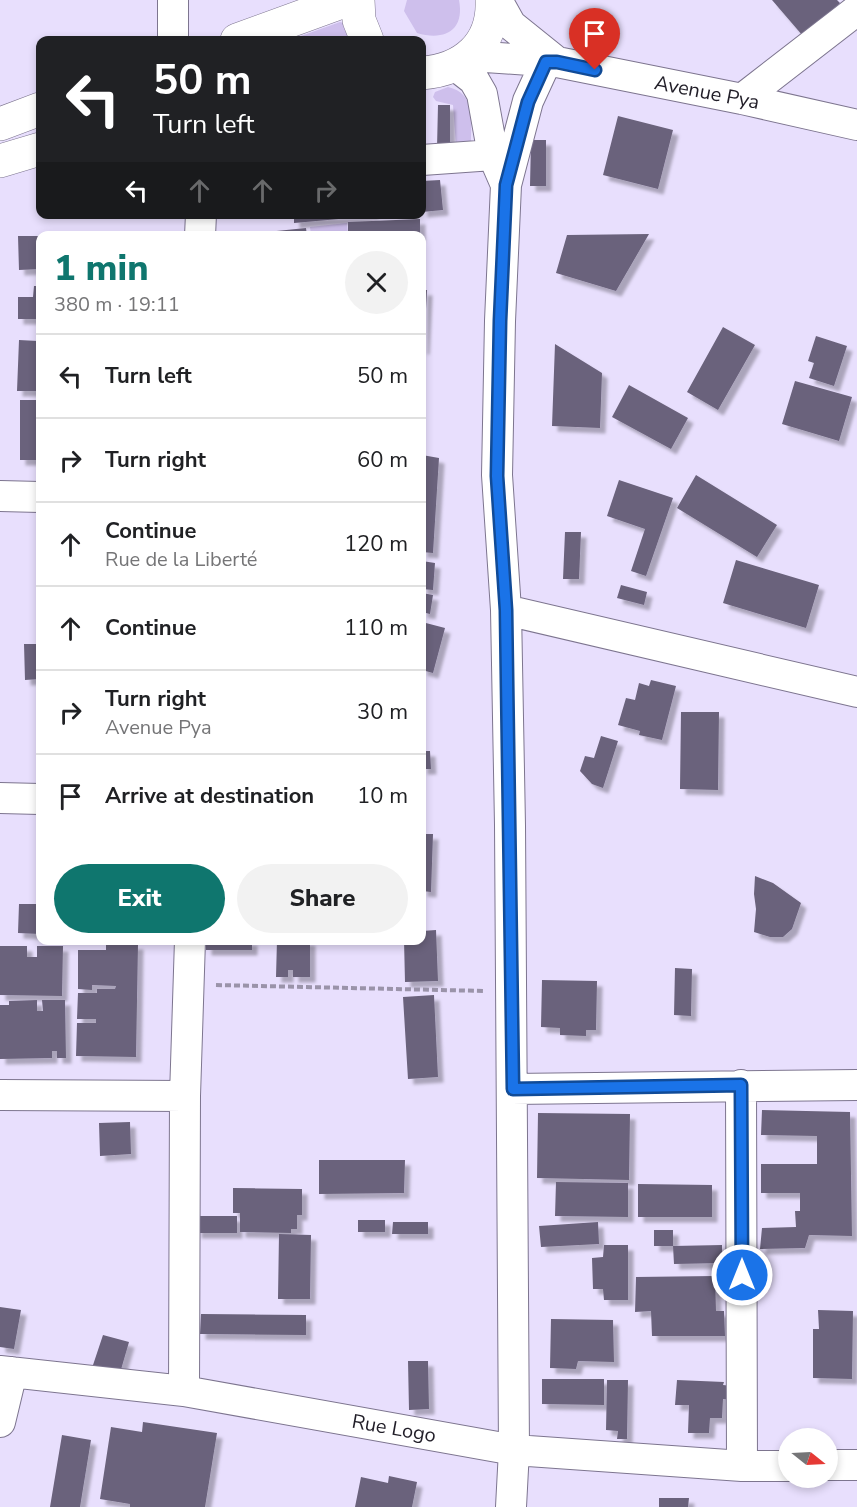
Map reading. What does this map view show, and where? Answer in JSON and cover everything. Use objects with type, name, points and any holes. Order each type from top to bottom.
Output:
[{"type":"main road","points":[[248,36],[347,0]]},
{"type":"main road","points":[[358,0],[359,20],[365,36]]},
{"type":"main road","points":[[426,73],[439,72],[463,61],[485,36],[493,14],[492,0]]},
{"type":"main road","points":[[0,124],[36,110]]},
{"type":"main road","points":[[0,161],[36,150]]},
{"type":"street","points":[[173,0],[173,36]]},
{"type":"street","points":[[497,0],[511,25],[552,62],[528,102],[506,185],[500,321],[497,476],[506,610],[513,1089],[514,1450],[511,1507]]},
{"type":"street","points":[[742,99],[857,10]]},
{"type":"street","points":[[463,61],[482,94],[493,155],[506,185]]},
{"type":"street","name":"Avenue Pya","points":[[463,61],[552,62],[742,99],[857,125]]},
{"type":"street","points":[[426,160],[493,155]]},
{"type":"street","points":[[0,496],[36,497]]},
{"type":"street","points":[[506,610],[857,692]]},
{"type":"street","points":[[0,798],[36,799]]},
{"type":"street","points":[[184,1391],[185,1096],[190,945]]},
{"type":"street","points":[[741,1085],[742,1466]]},
{"type":"street","points":[[513,1089],[857,1085]]},
{"type":"street","points":[[0,1095],[185,1096]]},
{"type":"street","points":[[0,1422],[6,1372]]},
{"type":"street","name":"Rue Logo","points":[[6,1372],[184,1391],[514,1450],[742,1466],[778,1466]]},
{"type":"street","points":[[838,1465],[857,1465]]},
{"type":"path","points":[[189,985],[511,991]]},
{"type":"shaded area","points":[[407,0],[459,0],[459,19],[450,31],[444,34],[436,36],[417,33],[404,11]]},
{"type":"shaded area","points":[[340,22],[344,23],[348,36],[301,36]]},
{"type":"shaded area","points":[[448,87],[457,90],[468,102],[471,117],[471,144],[456,145],[453,105],[436,101],[433,97],[435,92]]},
{"type":"shaded area","points":[[347,223],[348,231],[310,231],[310,227]]},
{"type":"building","points":[[772,0],[837,0],[840,3],[803,36]]},
{"type":"building","points":[[438,105],[450,105],[450,148],[437,148]]},
{"type":"building","points":[[618,116],[673,130],[658,189],[603,175]]},
{"type":"building","points":[[531,140],[546,140],[546,186],[530,186]]},
{"type":"building","points":[[440,180],[443,210],[426,212],[426,181]]},
{"type":"building","points":[[294,219],[339,219],[294,223]]},
{"type":"building","points":[[420,219],[420,231],[348,231],[348,222]]},
{"type":"building","points":[[306,228],[306,231],[276,231]]},
{"type":"building","points":[[649,234],[616,291],[556,273],[567,235]]},
{"type":"building","points":[[18,236],[36,236],[36,269],[19,270]]},
{"type":"building","points":[[34,286],[36,286],[36,319],[18,319],[18,297],[33,297]]},
{"type":"building","points":[[723,327],[755,345],[718,410],[687,392]]},
{"type":"building","points":[[816,336],[847,346],[834,386],[809,378],[814,363],[808,361]]},
{"type":"building","points":[[19,340],[36,341],[36,391],[17,391]]},
{"type":"building","points":[[555,344],[602,373],[600,428],[552,426]]},
{"type":"building","points":[[795,381],[852,397],[839,441],[782,424]]},
{"type":"building","points":[[629,385],[688,418],[671,449],[612,417]]},
{"type":"building","points":[[20,400],[36,400],[36,460],[20,460]]},
{"type":"building","points":[[426,456],[439,458],[433,553],[426,552]]},
{"type":"building","points":[[696,475],[777,525],[757,557],[677,508]]},
{"type":"building","points":[[619,480],[673,498],[646,576],[631,571],[645,529],[607,516]]},
{"type":"building","points":[[565,532],[581,532],[579,579],[563,579]]},
{"type":"building","points":[[736,560],[819,585],[806,628],[723,603]]},
{"type":"building","points":[[426,562],[435,563],[433,590],[426,589]]},
{"type":"building","points":[[621,585],[647,592],[644,605],[617,598]]},
{"type":"building","points":[[426,594],[433,595],[430,614],[426,613]]},
{"type":"building","points":[[426,623],[445,628],[433,673],[426,671]]},
{"type":"building","points":[[24,644],[36,644],[36,679],[25,680]]},
{"type":"building","points":[[651,680],[676,686],[662,740],[639,735],[640,731],[618,725],[626,698],[635,700],[639,683],[649,686]]},
{"type":"building","points":[[681,712],[719,712],[718,790],[680,789]]},
{"type":"building","points":[[601,736],[618,741],[603,788],[592,784],[580,771],[585,756],[594,758]]},
{"type":"building","points":[[426,751],[430,751],[431,769],[426,769]]},
{"type":"building","points":[[426,834],[433,834],[431,892],[426,891]]},
{"type":"building","points":[[755,876],[773,883],[801,903],[792,929],[783,937],[770,937],[754,932]]},
{"type":"building","points":[[19,904],[36,904],[36,934],[18,933]]},
{"type":"building","points":[[436,930],[438,981],[405,982],[404,945],[426,945],[426,931]]},
{"type":"building","points":[[106,945],[138,945],[136,1057],[76,1056],[77,1023],[96,1023],[96,1019],[77,1019],[78,993],[97,993],[97,989],[115,989],[116,986],[92,985],[92,990],[78,989],[78,950],[106,950]]},
{"type":"building","points":[[206,945],[252,945],[252,950],[206,950]]},
{"type":"building","points":[[277,945],[310,945],[310,977],[293,977],[293,970],[288,970],[288,977],[276,977]]},
{"type":"building","points":[[0,946],[27,946],[27,957],[37,957],[37,946],[63,946],[62,996],[0,995]]},
{"type":"building","points":[[675,968],[692,969],[691,1016],[674,1015]]},
{"type":"building","points":[[542,980],[597,981],[596,1030],[586,1030],[586,1036],[560,1035],[560,1028],[541,1027]]},
{"type":"building","points":[[434,995],[438,1077],[408,1079],[403,997]]},
{"type":"building","points":[[37,1000],[37,1011],[43,1011],[42,1000],[65,1000],[66,1058],[57,1058],[57,1051],[52,1051],[52,1058],[0,1059],[0,1005],[9,1005],[9,1001]]},
{"type":"building","points":[[762,1110],[850,1112],[852,1236],[809,1235],[805,1248],[760,1249],[762,1228],[796,1227],[795,1211],[800,1211],[800,1193],[761,1193],[761,1164],[817,1164],[817,1136],[761,1135]]},
{"type":"building","points":[[538,1113],[630,1114],[629,1180],[537,1178]]},
{"type":"building","points":[[130,1122],[131,1154],[100,1156],[99,1123]]},
{"type":"building","points":[[319,1160],[405,1160],[404,1193],[319,1194]]},
{"type":"building","points":[[556,1182],[628,1183],[628,1217],[555,1216]]},
{"type":"building","points":[[638,1184],[712,1185],[712,1217],[638,1217]]},
{"type":"building","points":[[233,1188],[302,1189],[302,1215],[297,1215],[297,1229],[291,1229],[291,1233],[240,1232],[240,1213],[233,1213]]},
{"type":"building","points":[[196,1216],[237,1216],[237,1233],[196,1233]]},
{"type":"building","points":[[358,1220],[385,1220],[385,1232],[358,1232]]},
{"type":"building","points":[[393,1222],[428,1222],[428,1234],[392,1234]]},
{"type":"building","points":[[598,1222],[599,1244],[541,1247],[539,1226]]},
{"type":"building","points":[[654,1230],[673,1230],[673,1246],[654,1246]]},
{"type":"building","points":[[279,1234],[311,1235],[310,1299],[278,1299]]},
{"type":"building","points":[[604,1245],[628,1245],[628,1300],[604,1300],[603,1289],[593,1289],[592,1258],[603,1257]]},
{"type":"building","points":[[722,1245],[722,1263],[674,1264],[673,1246]]},
{"type":"building","points":[[715,1276],[716,1311],[724,1311],[725,1336],[652,1336],[651,1311],[635,1312],[636,1277]]},
{"type":"building","points":[[0,1307],[21,1310],[14,1349],[0,1347]]},
{"type":"building","points":[[818,1310],[853,1311],[852,1379],[813,1378],[813,1329],[819,1329]]},
{"type":"building","points":[[201,1314],[306,1315],[306,1335],[200,1334]]},
{"type":"building","points":[[551,1319],[613,1320],[614,1362],[578,1361],[576,1369],[550,1368]]},
{"type":"building","points":[[103,1335],[129,1342],[120,1373],[93,1365]]},
{"type":"building","points":[[408,1361],[428,1361],[429,1409],[409,1410]]},
{"type":"building","points":[[542,1379],[604,1379],[604,1405],[542,1404]]},
{"type":"building","points":[[607,1380],[628,1380],[627,1439],[617,1439],[618,1431],[606,1430]]},
{"type":"building","points":[[677,1380],[724,1382],[723,1385],[732,1386],[731,1400],[723,1399],[722,1418],[710,1418],[709,1433],[688,1433],[689,1405],[675,1405]]},
{"type":"building","points":[[143,1422],[217,1433],[205,1507],[130,1507],[130,1504],[100,1499],[111,1427],[142,1432]]},
{"type":"building","points":[[62,1435],[91,1440],[80,1507],[50,1507]]},
{"type":"building","points":[[389,1476],[417,1482],[412,1507],[355,1507],[361,1477],[388,1483]]},
{"type":"building","points":[[659,1498],[689,1498],[688,1507],[659,1507]]},
{"type":"route","points":[[595,70],[546,62],[528,102],[506,185],[497,476],[506,610],[513,1089],[741,1085],[742,1275]]}]
